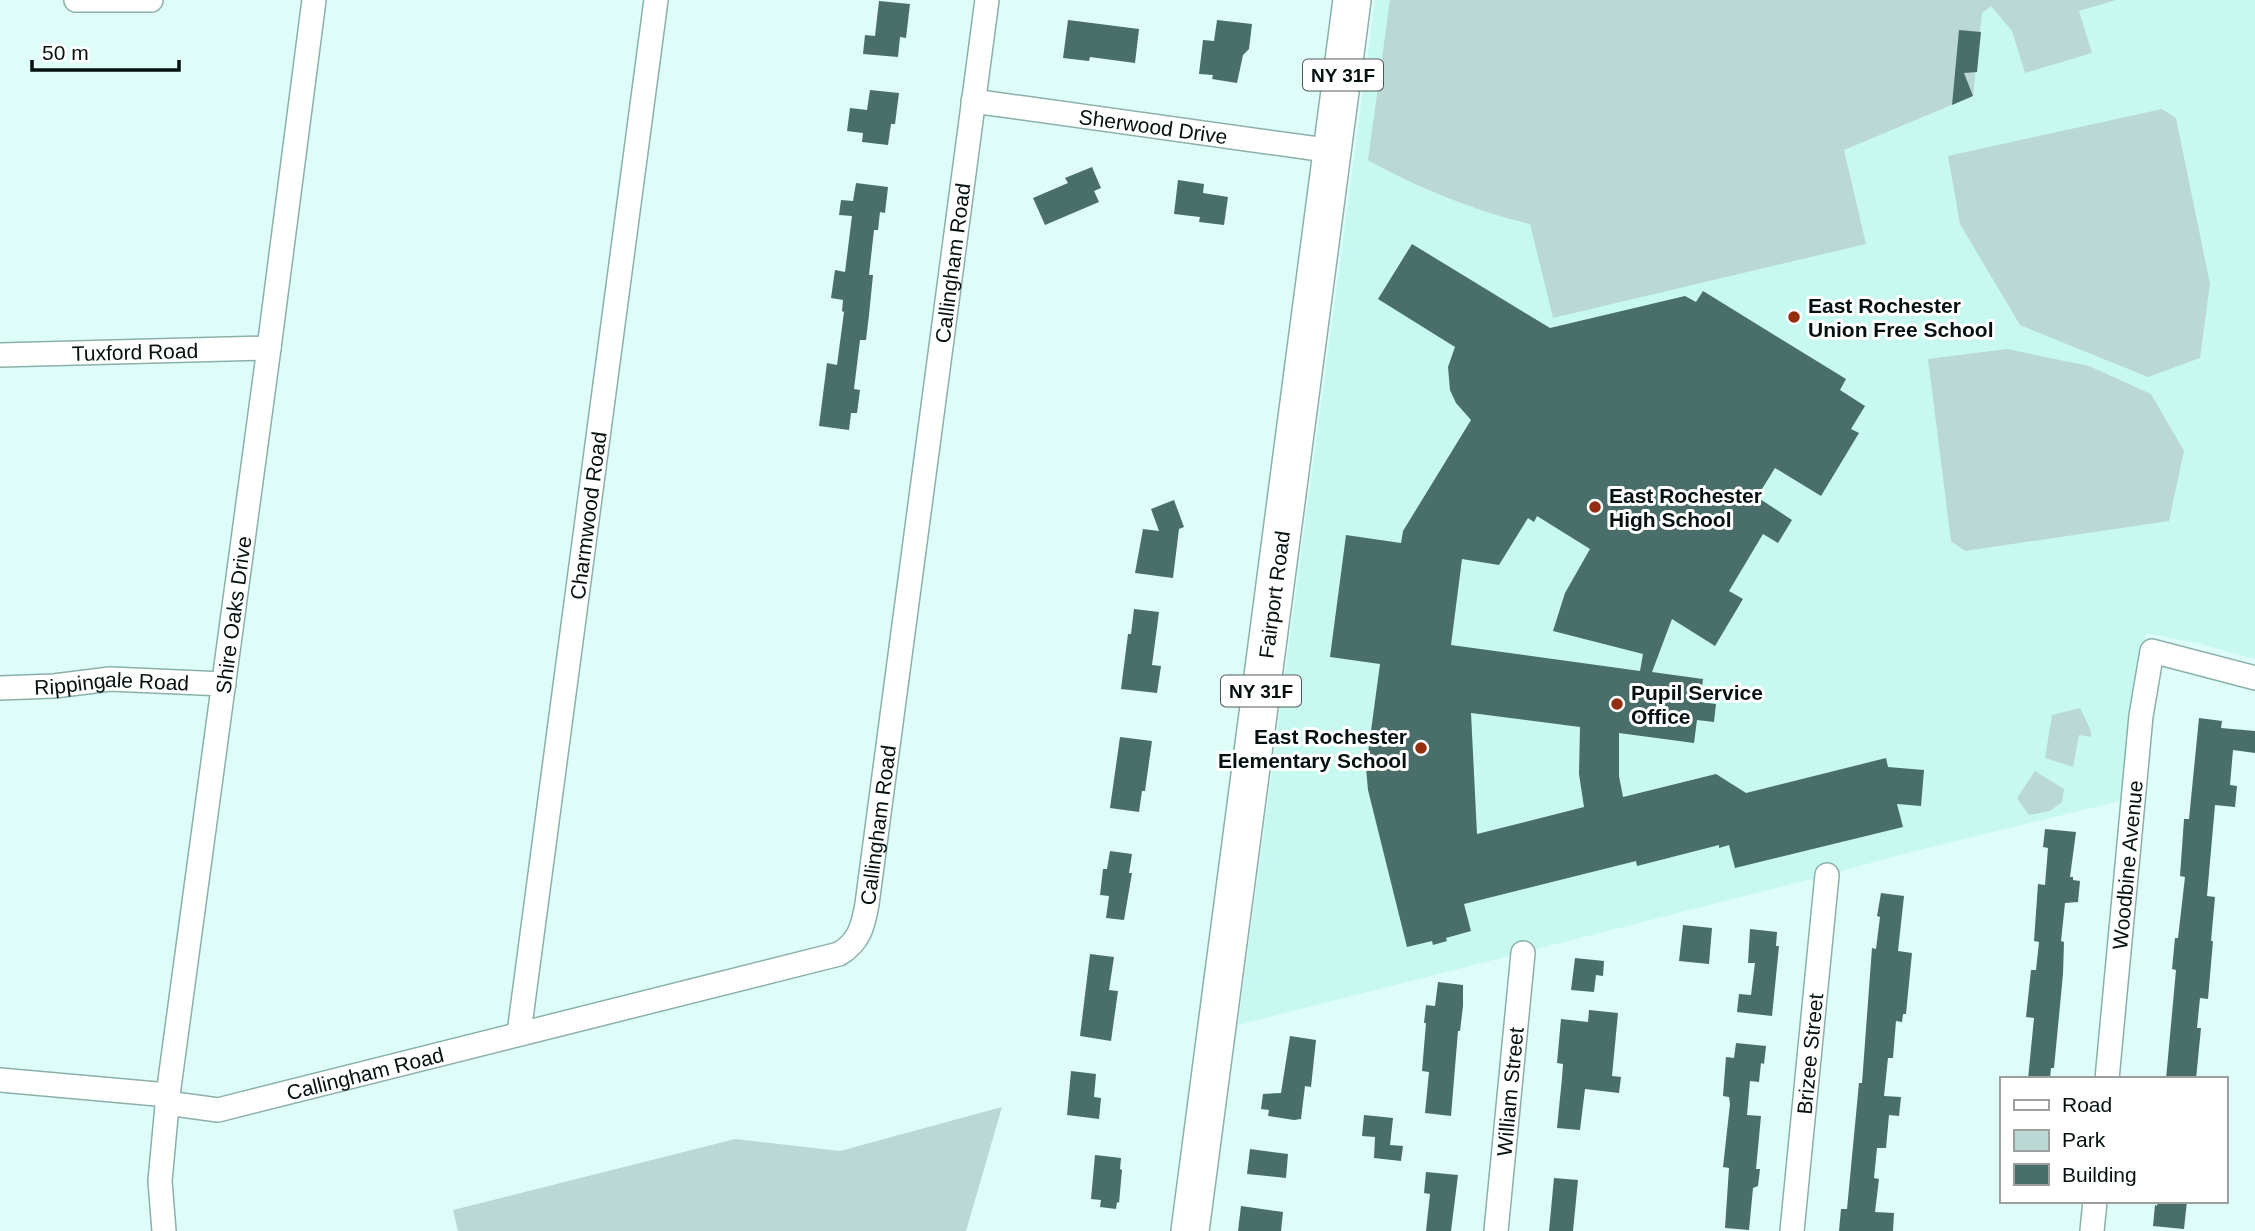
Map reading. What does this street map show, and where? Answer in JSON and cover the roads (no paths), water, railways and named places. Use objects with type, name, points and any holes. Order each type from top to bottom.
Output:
[{"type":"main road","name":"Fairport Road","points":[[1189,1231],[1352,0]]},
{"type":"street","points":[[76,0],[151,0]]},
{"type":"street","name":"Shire Oaks Drive","points":[[163,1231],[160,1181],[168,1099],[314,0]]},
{"type":"street","name":"Charmwood Road","points":[[519,1033],[656,0]]},
{"type":"street","name":"Callingham Road","points":[[0,1080],[168,1099],[218,1110],[839,954],[851,947],[859,937],[869,890],[986,0]]},
{"type":"street","name":"Sherwood Drive","points":[[973,101],[1333,151]]},
{"type":"street","name":"Tuxford Road","points":[[0,355],[269,348]]},
{"type":"street","name":"Woodbine Avenue","points":[[2107,1077],[2141,716],[2152,651],[2255,678]]},
{"type":"street","name":"Rippingale Road","points":[[0,688],[54,686],[110,679],[224,684]]},
{"type":"street","name":"Brizee Street","points":[[1792,1231],[1828,875]]},
{"type":"street","name":"William Street","points":[[1496,1231],[1523,953]]},
{"type":"street","points":[[2092,1231],[2095,1203]]},
{"type":"place","name":"East Rochester Union Free School","points":[[1794,317]]},
{"type":"place","name":"East Rochester High School","points":[[1595,507]]},
{"type":"place","name":"Pupil Service Office","points":[[1617,704]]},
{"type":"place","name":"East Rochester Elementary School","points":[[1421,748]]}]
